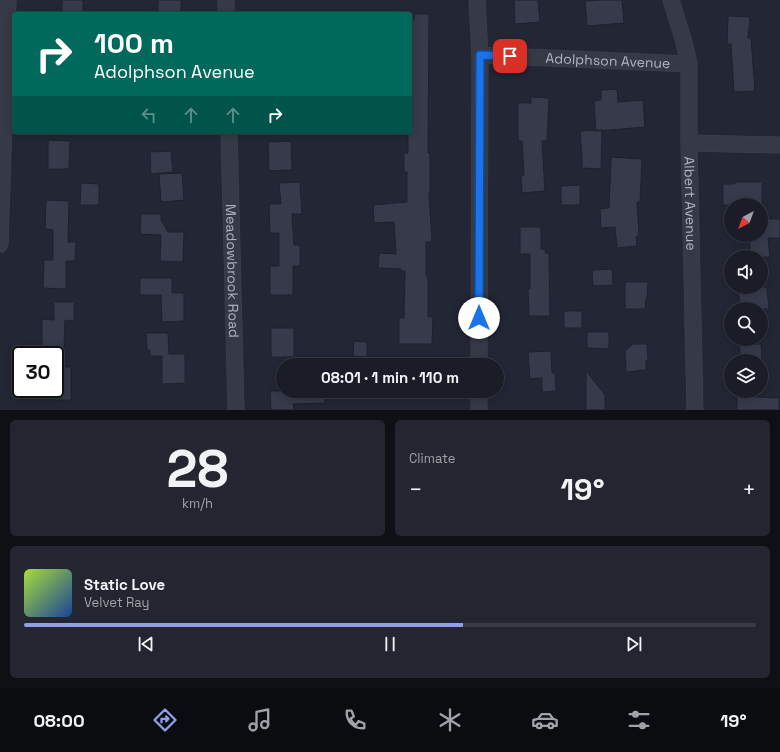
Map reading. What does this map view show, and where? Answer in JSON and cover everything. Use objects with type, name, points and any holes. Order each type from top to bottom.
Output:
[{"type":"street","points":[[0,244],[8,0]]},
{"type":"street","points":[[226,0],[226,12]]},
{"type":"street","points":[[478,0],[480,55],[479,358]]},
{"type":"street","name":"Albert Avenue","points":[[671,0],[684,42],[688,64],[695,410]]},
{"type":"street","name":"Adolphson Avenue","points":[[480,55],[688,64]]},
{"type":"street","name":"Meadowbrook Road","points":[[229,134],[236,410]]},
{"type":"street","points":[[689,143],[780,145]]},
{"type":"street","points":[[479,398],[479,410]]},
{"type":"building","points":[[62,0],[83,0],[83,12],[62,12]]},
{"type":"building","points":[[158,0],[181,0],[181,12],[158,12]]},
{"type":"building","points":[[514,0],[538,0],[540,22],[515,24]]},
{"type":"building","points":[[622,0],[624,23],[587,26],[585,1]]},
{"type":"building","points":[[414,14],[429,14],[428,153],[430,153],[429,193],[432,242],[426,242],[426,276],[428,276],[428,317],[433,317],[432,344],[399,344],[399,318],[404,318],[405,271],[401,271],[401,269],[378,268],[379,253],[396,254],[394,222],[374,223],[373,205],[407,202],[407,172],[404,172],[404,153],[408,153],[408,134],[412,134],[412,20],[414,20]]},
{"type":"building","points":[[728,16],[750,17],[748,38],[751,38],[755,91],[734,92],[731,44],[727,44]]},
{"type":"building","points":[[617,89],[618,102],[643,100],[645,127],[596,131],[594,101],[601,100],[601,90]]},
{"type":"building","points":[[531,97],[549,98],[547,141],[542,141],[545,191],[522,193],[521,176],[524,175],[522,141],[518,141],[518,103],[531,103]]},
{"type":"building","points":[[602,130],[601,169],[582,168],[580,131]]},
{"type":"building","points":[[48,140],[70,141],[69,169],[48,169]]},
{"type":"building","points":[[291,141],[292,170],[269,171],[268,142]]},
{"type":"building","points":[[171,151],[173,172],[151,174],[150,152]]},
{"type":"building","points":[[611,157],[642,159],[640,202],[637,202],[639,234],[636,237],[637,246],[617,248],[615,227],[601,228],[600,209],[609,208]]},
{"type":"building","points":[[182,173],[184,200],[161,202],[159,174]]},
{"type":"building","points":[[300,182],[302,214],[292,214],[294,245],[300,245],[300,266],[293,266],[293,295],[270,295],[270,266],[279,266],[279,233],[270,233],[269,204],[281,204],[279,183]]},
{"type":"building","points":[[736,182],[762,182],[762,198],[724,198],[723,205],[723,184],[734,184]]},
{"type":"building","points":[[81,183],[99,184],[99,205],[80,205]]},
{"type":"building","points":[[580,185],[580,205],[561,205],[561,186]]},
{"type":"building","points":[[46,200],[69,201],[68,242],[76,242],[75,261],[66,261],[66,289],[43,288],[44,260],[53,260],[53,230],[45,229]]},
{"type":"building","points":[[141,214],[161,214],[161,220],[168,232],[184,232],[183,262],[160,261],[161,235],[140,234]]},
{"type":"building","points":[[768,219],[780,219],[780,238],[768,238]]},
{"type":"building","points":[[520,227],[541,227],[541,249],[545,249],[545,253],[549,253],[550,316],[529,316],[528,289],[530,289],[530,254],[520,254]]},
{"type":"building","points":[[768,238],[770,257],[768,257],[768,250],[750,250],[750,242],[768,242]]},
{"type":"building","points":[[612,269],[613,285],[593,286],[592,270]]},
{"type":"building","points":[[140,278],[172,278],[172,293],[184,293],[184,321],[162,322],[161,295],[140,295]]},
{"type":"building","points":[[625,282],[648,282],[645,309],[625,309]]},
{"type":"building","points":[[739,294],[768,294],[769,309],[768,302],[739,302]]},
{"type":"building","points":[[54,302],[74,302],[74,321],[65,320],[64,349],[64,346],[42,346],[42,319],[54,320]]},
{"type":"building","points":[[564,311],[582,311],[582,328],[564,328]]},
{"type":"building","points":[[271,328],[294,328],[294,357],[271,357]]},
{"type":"building","points":[[587,332],[609,332],[609,349],[587,348]]},
{"type":"building","points":[[146,333],[168,333],[169,354],[185,354],[185,383],[162,384],[162,356],[150,356],[150,350],[147,350]]},
{"type":"building","points":[[354,341],[367,342],[367,357],[353,356]]},
{"type":"building","points":[[633,344],[647,344],[648,361],[646,361],[646,370],[626,372],[625,351]]},
{"type":"building","points":[[739,346],[761,346],[762,354],[740,354]]},
{"type":"building","points":[[551,351],[552,373],[555,373],[556,391],[542,392],[542,378],[530,379],[528,352]]},
{"type":"building","points":[[64,367],[71,367],[71,400],[55,400],[55,398],[64,398]]},
{"type":"building","points":[[586,371],[605,395],[605,410],[586,410]]},
{"type":"building","points":[[270,391],[276,391],[276,398],[325,398],[325,403],[293,404],[294,410],[271,410]]},
{"type":"building","points":[[737,398],[779,398],[779,410],[737,410]]},
{"type":"route","points":[[479,318],[480,55],[510,56]]}]
